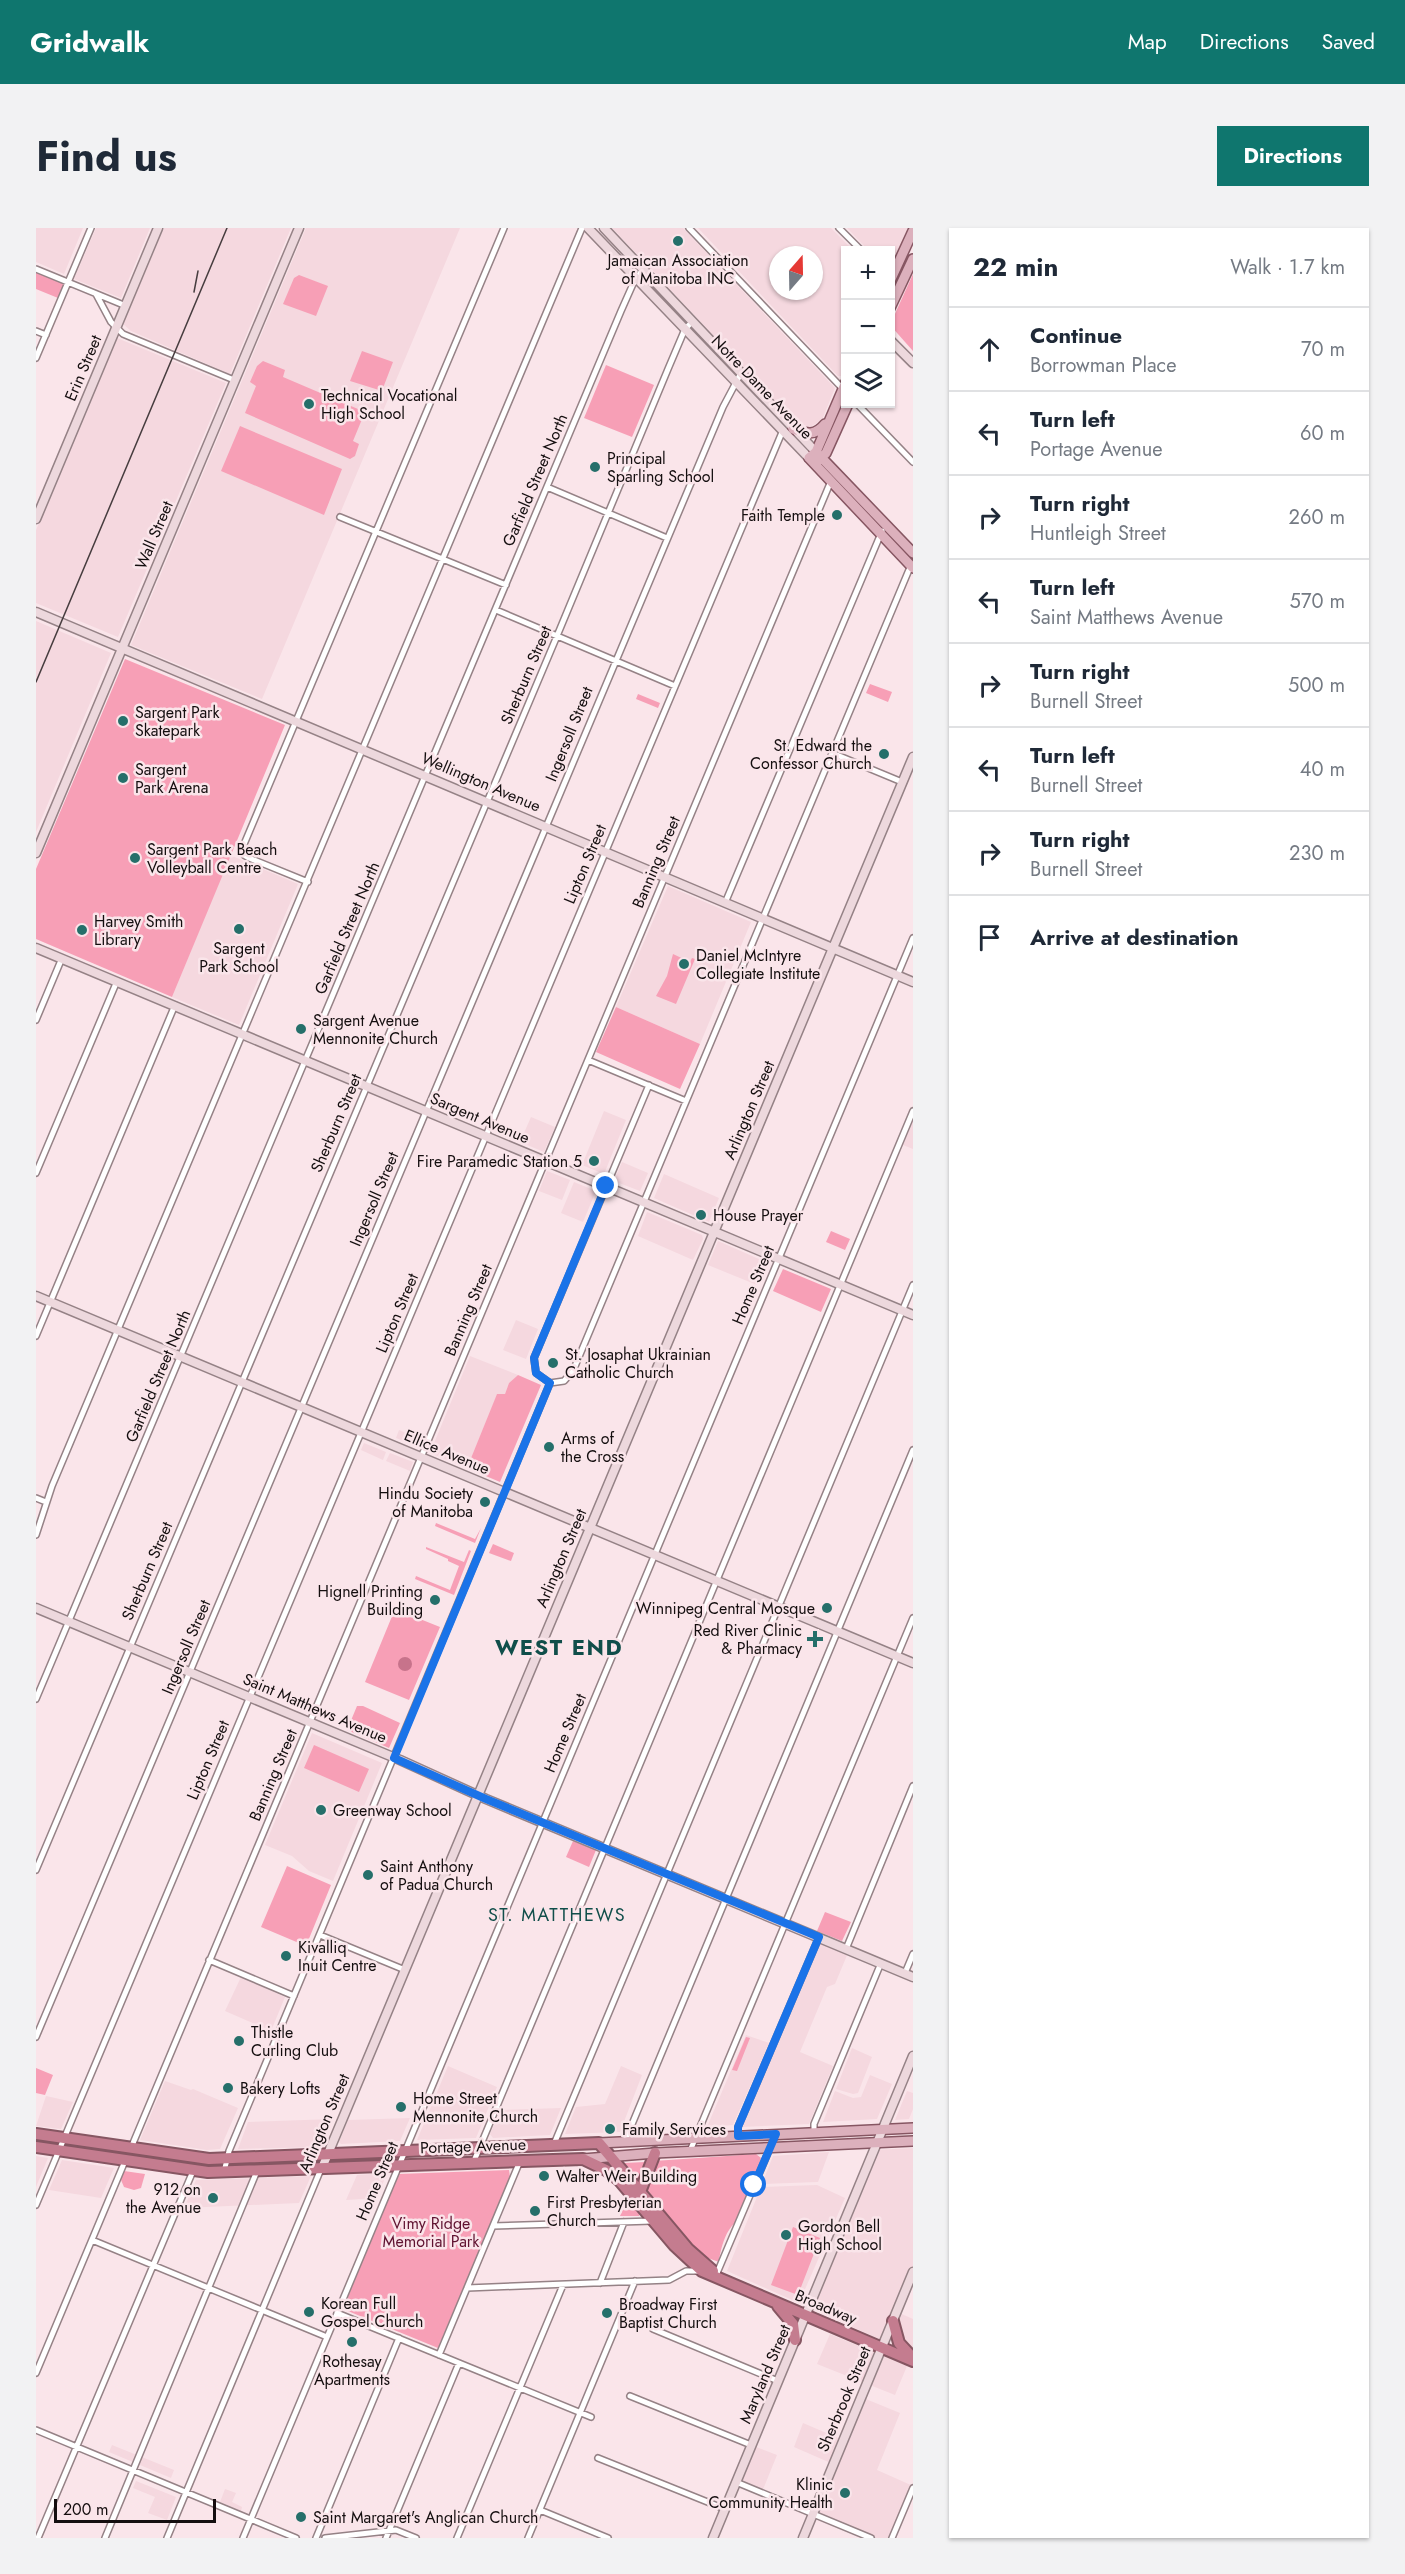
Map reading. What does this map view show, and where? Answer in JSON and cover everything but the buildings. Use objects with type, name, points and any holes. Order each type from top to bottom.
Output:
[{"type":"highway","name":"Portage Avenue","points":[[36,2134],[188,2158],[226,2159],[599,2142]]},
{"type":"highway","name":"Broadway","points":[[599,2142],[693,2253],[727,2282]]},
{"type":"highway","name":"Portage Avenue","points":[[36,2147],[193,2171],[224,2172],[583,2159]]},
{"type":"highway","points":[[640,2192],[655,2153]]},
{"type":"highway","name":"Broadway","points":[[583,2159],[614,2175],[685,2258],[702,2271],[913,2360]]},
{"type":"highway","points":[[773,2301],[793,2324],[795,2340]]},
{"type":"highway","points":[[893,2321],[898,2343],[913,2360]]},
{"type":"main road","name":"Erin Street","points":[[36,519],[158,228]]},
{"type":"main road","name":"Wall Street","points":[[36,853],[299,228]]},
{"type":"main road","name":"Notre Dame Avenue","points":[[588,228],[783,430],[816,458],[913,553]]},
{"type":"main road","name":"Notre Dame Avenue","points":[[604,228],[793,429],[831,482],[912,566]]},
{"type":"main road","points":[[895,273],[910,245],[913,231]]},
{"type":"main road","points":[[895,300],[913,259]]},
{"type":"main road","points":[[895,344],[913,363]]},
{"type":"main road","points":[[816,458],[841,396]]},
{"type":"main road","points":[[816,458],[828,449],[846,408]]},
{"type":"main road","points":[[793,429],[812,434],[831,417]]},
{"type":"main road","name":"Wellington Avenue","points":[[36,612],[913,982]]},
{"type":"main road","name":"Arlington Street","points":[[322,2168],[913,757]]},
{"type":"main road","name":"Sargent Avenue","points":[[36,948],[913,1315]]},
{"type":"main road","name":"Ellice Avenue","points":[[36,1296],[913,1663]]},
{"type":"main road","name":"Saint Matthews Avenue","points":[[36,1608],[909,1975]]},
{"type":"main road","name":"Maryland Street","points":[[713,2538],[913,2056]]},
{"type":"main road","name":"Portage Avenue","points":[[599,2142],[913,2128]]},
{"type":"main road","name":"Portage Avenue","points":[[583,2159],[690,2151],[913,2141]]},
{"type":"main road","name":"Sherbrook Street","points":[[803,2538],[913,2272]]},
{"type":"street","points":[[36,358],[91,228]]},
{"type":"street","points":[[309,882],[249,858],[242,852],[243,845],[504,228]]},
{"type":"street","points":[[36,1535],[46,1503],[117,1331],[309,882],[582,228]]},
{"type":"street","points":[[689,228],[841,383]]},
{"type":"street","points":[[839,228],[857,246]]},
{"type":"street","points":[[36,269],[126,306]]},
{"type":"street","name":"Garfield Street North","points":[[36,1699],[547,486],[636,278],[643,269]]},
{"type":"street","points":[[895,283],[901,286]]},
{"type":"street","points":[[96,294],[98,301],[116,328],[123,334],[234,380]]},
{"type":"street","name":"Sherburn Street","points":[[36,1870],[685,329],[693,322]]},
{"type":"street","points":[[36,331],[46,335]]},
{"type":"street","name":"Ingersoll Street","points":[[36,2037],[615,659],[735,381],[741,372]]},
{"type":"street","points":[[861,408],[913,462]]},
{"type":"street","name":"Lipton Street","points":[[36,2205],[783,430]]},
{"type":"street","name":"Banning Street","points":[[130,2149],[831,482]]},
{"type":"street","points":[[547,486],[667,537]]},
{"type":"street","points":[[340,517],[506,585]]},
{"type":"street","points":[[725,903],[879,533],[887,526]]},
{"type":"street","points":[[649,1085],[534,1358],[536,1373],[550,1383],[564,1382],[573,1371],[912,566]]},
{"type":"street","points":[[496,610],[675,686]]},
{"type":"street","points":[[832,753],[902,782]]},
{"type":"street","name":"Home Street","points":[[243,2538],[913,938]]},
{"type":"street","points":[[36,1020],[62,958]]},
{"type":"street","points":[[36,1173],[117,981]]},
{"type":"street","points":[[36,1336],[175,1005]]},
{"type":"street","points":[[588,1060],[686,1101]]},
{"type":"street","points":[[474,2162],[913,1111]]},
{"type":"street","points":[[554,2144],[913,1285]]},
{"type":"street","points":[[224,2172],[226,2159],[550,1383]]},
{"type":"street","points":[[625,2141],[724,1898],[913,1450]]},
{"type":"street","points":[[36,1498],[46,1503]]},
{"type":"street","points":[[690,2151],[913,1618]]},
{"type":"street","points":[[846,1948],[913,1786]]},
{"type":"street","points":[[320,1935],[405,1970]]},
{"type":"street","points":[[738,2136],[738,2127],[819,1937]]},
{"type":"street","points":[[909,1975],[913,1954]]},
{"type":"street","points":[[209,1960],[294,1996]]},
{"type":"street","points":[[814,2132],[814,2124],[881,1963]]},
{"type":"street","points":[[717,2273],[776,2134]]},
{"type":"street","points":[[439,2355],[521,2160]]},
{"type":"street","points":[[36,2373],[125,2161]]},
{"type":"street","name":"Arlington Street","points":[[167,2538],[322,2168]]},
{"type":"street","points":[[38,2538],[193,2171]]},
{"type":"street","points":[[105,2538],[257,2171]]},
{"type":"street","points":[[493,2226],[652,2221]]},
{"type":"street","points":[[600,2283],[624,2222]]},
{"type":"street","points":[[92,2240],[327,2337]]},
{"type":"street","points":[[467,2288],[669,2280],[686,2271],[702,2271]]},
{"type":"street","points":[[528,2538],[635,2281]]},
{"type":"street","points":[[457,2538],[563,2285]]},
{"type":"street","points":[[337,2313],[591,2417]]},
{"type":"street","points":[[654,2329],[778,2381]]},
{"type":"street","points":[[316,2538],[399,2338]]},
{"type":"street","points":[[386,2538],[459,2363]]},
{"type":"street","points":[[630,2396],[752,2445]]},
{"type":"street","points":[[36,2430],[296,2538]]},
{"type":"street","points":[[598,2458],[725,2509]]},
{"type":"street","points":[[736,2482],[871,2538]]},
{"type":"street","points":[[892,2538],[913,2488]]},
{"type":"street","points":[[540,2510],[608,2538]]},
{"type":"street","points":[[325,2538],[389,2530],[396,2530],[416,2538]]},
{"type":"shaded area","points":[[36,228],[83,228],[64,274],[36,262]]},
{"type":"shaded area","points":[[96,228],[150,228],[121,298],[74,279]]},
{"type":"shaded area","points":[[164,228],[291,228],[230,374],[131,331],[123,324]]},
{"type":"shaded area","name":"Technical Vocational High School","points":[[306,228],[460,228],[262,699],[131,645]]},
{"type":"shaded area","points":[[612,228],[683,228],[835,388],[822,420],[810,427],[798,425]]},
{"type":"shaded area","points":[[698,228],[831,228],[849,246],[841,246],[841,376],[838,376]]},
{"type":"shaded area","points":[[847,228],[908,228],[895,258],[895,246],[864,246]]},
{"type":"shaded area","points":[[117,338],[226,383],[118,637],[36,603],[36,530]]},
{"type":"shaded area","points":[[36,621],[111,653],[36,832]]},
{"type":"shaded area","name":"Sargent Park School","points":[[230,855],[298,884],[239,1025],[172,997]]},
{"type":"shaded area","name":"Daniel McIntyre Collegiate Institute","points":[[668,886],[751,922],[700,1044],[616,1007]]},
{"type":"shaded area","points":[[604,1111],[626,1120],[604,1174],[582,1165]]},
{"type":"shaded area","points":[[531,1117],[555,1127],[544,1152],[520,1142]]},
{"type":"shaded area","points":[[913,1121],[913,1149],[903,1145]]},
{"type":"shaded area","points":[[622,1162],[648,1173],[640,1191],[614,1181]]},
{"type":"shaded area","points":[[547,1171],[570,1180],[562,1200],[539,1191]]},
{"type":"shaded area","points":[[664,1174],[719,1198],[709,1222],[654,1198]]},
{"type":"shaded area","points":[[574,1182],[596,1191],[583,1222],[561,1213]]},
{"type":"shaded area","points":[[647,1212],[702,1235],[703,1239],[693,1260],[638,1236]]},
{"type":"shaded area","points":[[718,1241],[766,1262],[757,1285],[708,1265]]},
{"type":"shaded area","points":[[516,1320],[538,1329],[526,1359],[503,1350]]},
{"type":"shaded area","points":[[470,1356],[518,1375],[509,1383],[505,1394],[497,1395],[467,1468],[430,1453]]},
{"type":"shaded area","points":[[399,1430],[421,1439],[418,1447],[396,1438]]},
{"type":"shaded area","points":[[364,1443],[386,1452],[383,1460],[361,1450]]},
{"type":"shaded area","points":[[390,1453],[413,1462],[410,1471],[386,1461]]},
{"type":"shaded area","points":[[405,1657],[410,1659],[412,1664],[410,1669],[405,1671],[400,1669],[398,1664],[400,1659]]},
{"type":"shaded area","name":"Greenway School","points":[[312,1733],[382,1763],[333,1881],[309,1871],[292,1856],[265,1845]]},
{"type":"shaded area","points":[[820,1941],[848,1953],[835,1984],[827,1987],[800,2052],[833,2066],[809,2124],[742,2127]]},
{"type":"shaded area","points":[[241,1977],[285,1997],[271,2031],[225,2011]]},
{"type":"shaded area","points":[[746,2035],[769,2043],[733,2125],[707,2127]]},
{"type":"shaded area","points":[[852,2048],[872,2057],[858,2093],[853,2094],[836,2089]]},
{"type":"shaded area","points":[[448,2066],[497,2087],[476,2138],[417,2140]]},
{"type":"shaded area","points":[[621,2066],[642,2075],[620,2132],[565,2134],[576,2107],[605,2104]]},
{"type":"shaded area","points":[[870,2075],[892,2084],[877,2119],[823,2122],[835,2091],[853,2098],[861,2097]]},
{"type":"shaded area","points":[[165,2081],[193,2089],[238,2108],[220,2149],[207,2150],[140,2140]]},
{"type":"shaded area","points":[[907,2091],[913,2093],[913,2109],[909,2119],[895,2120]]},
{"type":"shaded area","points":[[46,2096],[73,2102],[61,2129],[36,2126]]},
{"type":"shaded area","points":[[561,2108],[550,2135],[493,2138],[490,2134],[501,2110]]},
{"type":"shaded area","points":[[410,2118],[400,2141],[341,2144],[339,2142],[348,2120]]},
{"type":"shaded area","points":[[333,2119],[323,2147],[238,2149],[248,2122]]},
{"type":"shaded area","points":[[913,2148],[913,2272],[897,2312],[913,2319],[913,2352],[900,2338],[895,2317],[884,2341],[809,2308],[874,2150]]},
{"type":"shaded area","points":[[829,2152],[818,2182],[762,2184],[773,2156]]},
{"type":"shaded area","points":[[36,2156],[48,2158],[36,2187]]},
{"type":"shaded area","points":[[62,2160],[114,2168],[101,2198],[49,2190]]},
{"type":"shaded area","points":[[387,2173],[377,2198],[346,2200],[357,2175]]},
{"type":"shaded area","points":[[311,2176],[299,2203],[184,2208],[196,2180]]},
{"type":"shaded area","name":"Gordon Bell High School","points":[[817,2185],[845,2198],[799,2303],[727,2271],[761,2187]]},
{"type":"shaded area","points":[[830,2334],[907,2366],[895,2395],[817,2364]]},
{"type":"shaded area","points":[[861,2397],[900,2413],[877,2470],[913,2486],[892,2538],[871,2538],[813,2514],[833,2464],[794,2447],[803,2423],[843,2440]]},
{"type":"shaded area","points":[[112,2445],[174,2470],[171,2478],[109,2452]]},
{"type":"shaded area","points":[[751,2445],[777,2455],[762,2492],[736,2482]]},
{"type":"shaded area","points":[[136,2481],[176,2497],[167,2520],[148,2513],[155,2497],[133,2488]]},
{"type":"shaded area","points":[[225,2489],[236,2493],[232,2502],[242,2507],[241,2511],[220,2502]]},
{"type":"green space","points":[[36,272],[64,283],[58,298],[36,289]]},
{"type":"green space","points":[[913,274],[913,351],[895,331],[895,314]]},
{"type":"green space","points":[[299,275],[328,286],[316,316],[283,304],[294,278]]},
{"type":"green space","points":[[362,351],[393,362],[383,388],[379,390],[350,381]]},
{"type":"green space","points":[[263,361],[285,370],[283,377],[365,412],[353,441],[359,444],[355,456],[350,459],[245,413],[256,386],[250,382],[257,366]]},
{"type":"green space","points":[[606,365],[654,385],[632,437],[584,418]]},
{"type":"green space","points":[[240,426],[342,469],[324,515],[221,471]]},
{"type":"green space","points":[[125,659],[285,725],[172,997],[36,939],[36,869]]},
{"type":"green space","points":[[870,684],[892,692],[888,702],[866,693]]},
{"type":"green space","points":[[638,694],[660,703],[658,708],[636,699]]},
{"type":"green space","points":[[673,954],[690,962],[692,958],[695,959],[676,1004],[656,996],[667,976]]},
{"type":"green space","points":[[616,1007],[700,1044],[680,1089],[596,1052]]},
{"type":"green space","points":[[831,1231],[850,1239],[845,1250],[826,1242]]},
{"type":"green space","points":[[783,1269],[831,1289],[821,1312],[773,1291]]},
{"type":"green space","points":[[518,1375],[541,1385],[500,1482],[467,1468],[497,1394],[505,1394],[509,1383]]},
{"type":"green space","points":[[436,1523],[475,1539],[481,1528],[475,1543],[435,1526]]},
{"type":"green space","points":[[493,1544],[514,1553],[511,1561],[489,1553]]},
{"type":"green space","points":[[426,1547],[464,1562],[469,1550],[471,1551],[454,1595],[415,1579],[416,1576],[450,1590],[459,1566]]},
{"type":"green space","points":[[395,1609],[440,1627],[409,1700],[365,1682]]},
{"type":"green space","points":[[357,1706],[363,1706],[400,1723],[389,1748],[347,1730]]},
{"type":"green space","points":[[314,1745],[369,1769],[359,1792],[304,1768]]},
{"type":"green space","points":[[573,1841],[596,1850],[589,1867],[566,1857]]},
{"type":"green space","points":[[287,1866],[331,1885],[306,1946],[261,1927]]},
{"type":"green space","points":[[825,1912],[851,1922],[842,1941],[817,1931]]},
{"type":"green space","points":[[746,2037],[750,2038],[737,2071],[732,2070]]},
{"type":"green space","points":[[36,2068],[53,2075],[45,2095],[36,2093]]},
{"type":"green space","points":[[756,2154],[761,2158],[752,2189],[726,2236],[719,2262],[705,2257],[696,2250],[644,2186],[654,2161]]},
{"type":"green space","points":[[645,2162],[640,2184],[624,2163]]},
{"type":"green space","name":"Vimy Ridge Memorial Park","points":[[509,2170],[510,2177],[438,2348],[343,2309],[398,2174]]},
{"type":"green space","points":[[124,2171],[145,2174],[141,2188],[134,2190],[124,2187],[121,2180]]},
{"type":"green space","points":[[628,2198],[640,2213],[639,2216],[620,2216]]},
{"type":"green space","points":[[793,2227],[820,2238],[798,2295],[771,2285]]},
{"type":"railway","points":[[36,682],[227,228]]},
{"type":"railway","points":[[194,292],[198,271]]},
{"type":"place","name":"Jamaican Association of Manitoba INC","points":[[678,241]]},
{"type":"place","name":"Technical Vocational High School","points":[[309,404]]},
{"type":"place","name":"Principal Sparling School","points":[[595,467]]},
{"type":"place","name":"Faith Temple","points":[[837,515]]},
{"type":"place","name":"Sargent Park Skatepark","points":[[123,721]]},
{"type":"place","name":"St. Edward the Confessor Church","points":[[884,754]]},
{"type":"place","name":"Sargent Park Arena","points":[[123,778]]},
{"type":"place","name":"Sargent Park Beach Volleyball Centre","points":[[135,858]]},
{"type":"place","name":"Sargent Park School","points":[[239,929]]},
{"type":"place","name":"Harvey Smith Library","points":[[82,930]]},
{"type":"place","name":"Daniel McIntyre Collegiate Institute","points":[[684,964]]},
{"type":"place","name":"Sargent Avenue Mennonite Church","points":[[301,1029]]},
{"type":"place","name":"Fire Paramedic Station 5","points":[[594,1161]]},
{"type":"place","name":"House Prayer","points":[[701,1215]]},
{"type":"place","name":"St. Josaphat Ukrainian Catholic Church","points":[[553,1363]]},
{"type":"place","name":"Arms of the Cross","points":[[549,1447]]},
{"type":"place","name":"Hindu Society of Manitoba","points":[[485,1502]]},
{"type":"place","name":"Hignell Printing Building","points":[[435,1600]]},
{"type":"place","name":"Winnipeg Central Mosque","points":[[827,1608]]},
{"type":"place","name":"Red River Clinic & Pharmacy","points":[[815,1639]]},
{"type":"place","name":"Greenway School","points":[[321,1810]]},
{"type":"place","name":"Saint Anthony of Padua Church","points":[[368,1875]]},
{"type":"place","name":"Kivalliq Inuit Centre","points":[[286,1956]]},
{"type":"place","name":"Thistle Curling Club","points":[[239,2041]]},
{"type":"place","name":"Bakery Lofts","points":[[228,2088]]},
{"type":"place","name":"Home Street Mennonite Church","points":[[401,2107]]},
{"type":"place","name":"Family Services","points":[[610,2129]]},
{"type":"place","name":"Walter Weir Building","points":[[544,2176]]},
{"type":"place","name":"912 on the Avenue","points":[[213,2198]]},
{"type":"place","name":"First Presbyterian Church","points":[[535,2211]]},
{"type":"place","name":"Gordon Bell High School","points":[[786,2235]]},
{"type":"place","name":"Korean Full Gospel Church","points":[[309,2312]]},
{"type":"place","name":"Broadway First Baptist Church","points":[[607,2313]]},
{"type":"place","name":"Rothesay Apartments","points":[[352,2342]]},
{"type":"place","name":"Klinic Community Health","points":[[845,2493]]},
{"type":"place","name":"Saint Margaret's Anglican Church","points":[[301,2517]]},
{"type":"district","name":"WEST END","points":[[559,1647]]},
{"type":"district","name":"ST. MATTHEWS","points":[[557,1915]]},
{"type":"route","points":[[606,1186],[534,1358],[536,1373],[550,1383],[394,1758],[486,1799],[819,1937],[738,2127],[738,2136],[776,2134],[754,2185]]}]
